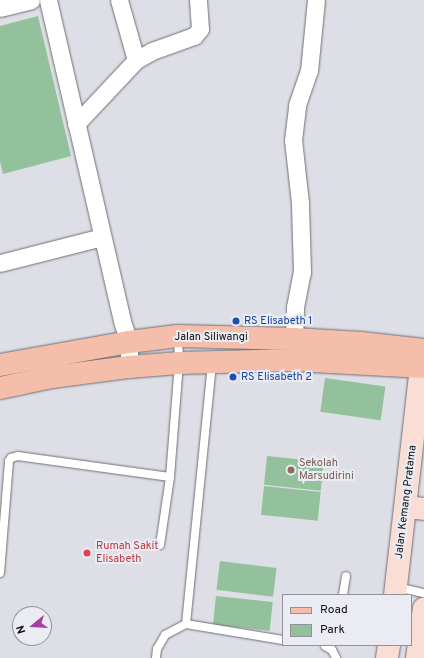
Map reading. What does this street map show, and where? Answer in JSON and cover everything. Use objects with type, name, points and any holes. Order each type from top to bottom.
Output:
[{"type":"main road","name":"Jalan Siliwangi","points":[[0,365],[129,342],[178,336],[294,339],[361,343],[423,362]]},
{"type":"main road","points":[[0,388],[52,377],[129,366],[294,360],[423,362]]},
{"type":"street","points":[[6,4],[30,0]]},
{"type":"street","points":[[48,0],[102,237],[122,321],[129,342],[129,366]]},
{"type":"street","points":[[119,0],[136,60]]},
{"type":"street","points":[[76,124],[136,60],[152,51],[194,36],[200,29],[198,0]]},
{"type":"street","points":[[294,339],[295,307],[302,272],[300,203],[293,140],[297,105],[309,72],[316,0]]},
{"type":"street","points":[[0,263],[102,237]]},
{"type":"street","name":"Jalan Kemang Pratama","points":[[395,591],[415,508],[423,362]]},
{"type":"street","points":[[417,658],[419,617]]},
{"type":"street","points":[[387,658],[389,646]]},
{"type":"lane","points":[[160,545],[170,477],[179,363],[178,336]]},
{"type":"lane","points":[[186,624],[212,362]]},
{"type":"lane","points":[[0,573],[8,461],[11,458],[18,456],[170,477]]},
{"type":"lane","points":[[343,594],[346,576]]},
{"type":"lane","points":[[395,591],[424,593]]},
{"type":"lane","points":[[156,658],[157,649],[165,634],[186,624],[208,629],[282,640]]},
{"type":"lane","points":[[326,646],[332,650],[336,658]]},
{"type":"green space","points":[[38,16],[71,156],[3,174],[0,161],[0,26]]},
{"type":"green space","points":[[325,378],[385,386],[381,420],[320,412]]},
{"type":"green space","points":[[267,456],[324,462],[321,491],[264,485]]},
{"type":"green space","points":[[264,486],[321,492],[318,521],[261,515]]},
{"type":"green space","points":[[220,561],[277,568],[273,597],[216,590]]},
{"type":"green space","points":[[216,596],[273,602],[270,631],[213,625]]},
{"type":"place","name":"RS Elisabeth 1","points":[[236,321]]},
{"type":"place","name":"RS Elisabeth 2","points":[[233,377]]},
{"type":"place","name":"Sekolah Marsudirini","points":[[291,470]]},
{"type":"place","name":"Rumah Sakit Elisabeth","points":[[87,553]]}]
